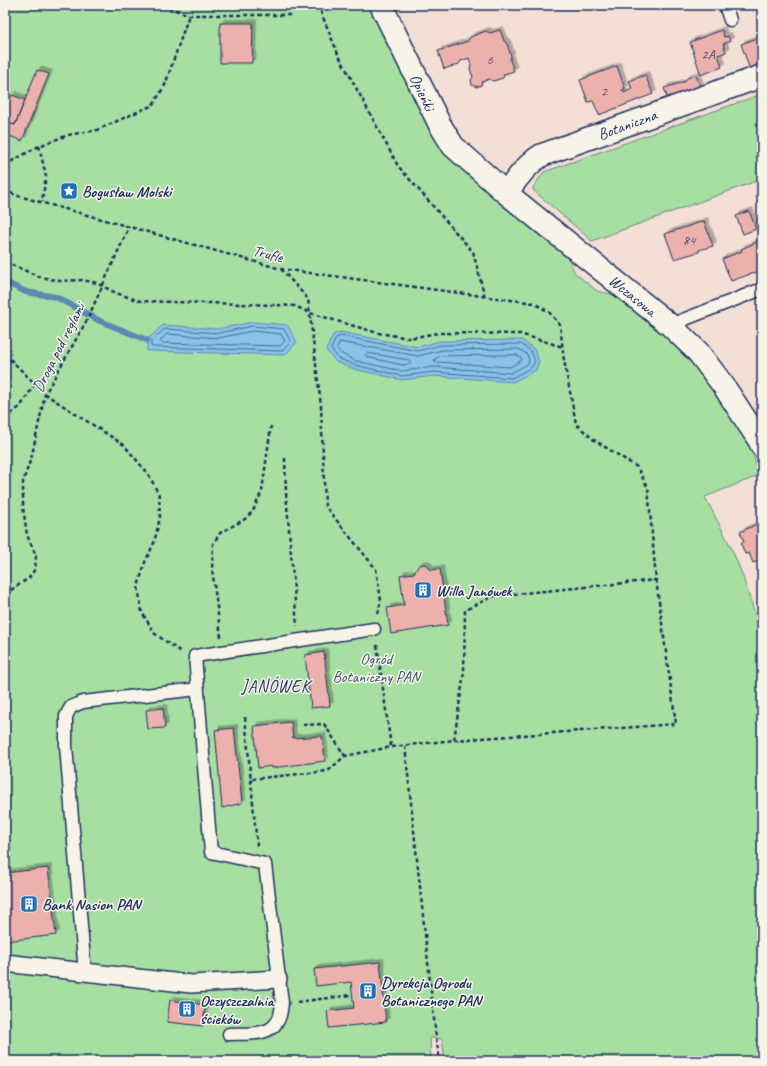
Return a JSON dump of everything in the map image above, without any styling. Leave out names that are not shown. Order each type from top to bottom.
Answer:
[{"type":"street","name":"Opieńki","points":[[381,5],[445,134],[453,146],[479,168]]},
{"type":"street","name":"Botaniczna","points":[[506,193],[532,161],[542,155],[762,76]]},
{"type":"street","name":"Wczasowa","points":[[479,168],[506,193],[670,325],[702,358],[723,385],[762,446]]},
{"type":"street","points":[[5,963],[191,984],[278,979]]},
{"type":"lane","points":[[725,5],[730,20]]},
{"type":"lane","points":[[670,325],[762,289]]},
{"type":"lane","points":[[229,1034],[267,1031],[277,1023],[282,1003],[265,864],[211,852],[195,656],[374,629]]},
{"type":"lane","points":[[85,973],[66,746],[66,716],[71,707],[83,702],[198,689]]},
{"type":"path","points":[[162,5],[189,15],[291,15]]},
{"type":"path","points":[[318,5],[338,54],[398,166],[473,252],[485,297]]},
{"type":"path","points":[[5,165],[40,146],[68,135],[97,130],[153,105],[165,85],[189,15]]},
{"type":"path","points":[[40,146],[46,176],[42,202]]},
{"type":"path","name":"Trufle","points":[[5,189],[15,195],[281,269],[534,303],[549,312],[560,325],[563,347]]},
{"type":"path","name":"Droga pod reglami","points":[[5,594],[29,578],[35,569],[36,556],[27,535],[23,507],[23,482],[32,455],[45,394],[87,320],[129,227]]},
{"type":"path","points":[[5,262],[40,277],[60,281],[82,280],[97,283],[116,293],[140,301],[275,304],[295,306],[310,313],[378,333],[409,338],[438,333],[520,334],[563,347],[576,424],[594,440],[637,467],[648,488],[656,580],[676,724],[454,740],[391,747],[345,756],[328,771],[251,779]]},
{"type":"path","points":[[281,269],[308,299],[321,406],[325,506],[376,569],[381,600],[374,629],[391,747]]},
{"type":"path","points":[[5,354],[45,394],[124,445],[149,474],[159,494],[160,517],[154,543],[145,562],[138,587],[142,612],[154,633],[196,663]]},
{"type":"path","points":[[5,418],[20,407],[35,384]]},
{"type":"path","points":[[223,652],[212,569],[213,544],[220,533],[245,519],[253,511],[262,492],[271,426]]},
{"type":"path","points":[[285,458],[286,493],[299,640]]},
{"type":"path","points":[[454,740],[464,672],[465,610],[494,596],[656,580]]},
{"type":"path","points":[[245,717],[259,862]]},
{"type":"path","points":[[304,725],[324,724],[345,756]]},
{"type":"path","points":[[405,746],[436,1038],[440,1061]]},
{"type":"path","points":[[282,1003],[352,995]]},
{"type":"green space","name":"Ogród Botaniczny PAN","points":[[5,5],[373,5],[444,150],[568,258],[575,273],[597,291],[620,296],[660,330],[695,367],[752,445],[750,447],[760,475],[705,497],[731,547],[742,574],[762,636],[762,1061],[445,1061],[442,1039],[430,1038],[431,1061],[5,1061]]},
{"type":"green space","points":[[762,94],[762,179],[592,241],[533,190],[533,187],[544,172]]},
{"type":"water","points":[[253,322],[287,325],[297,342],[285,355],[147,351],[147,340],[163,325],[218,329]]},
{"type":"water","points":[[340,332],[418,347],[440,341],[522,340],[534,349],[539,361],[536,370],[513,382],[434,376],[402,380],[354,369],[336,362],[326,350],[333,335]]},
{"type":"building","points":[[220,23],[253,23],[252,63],[220,63]]},
{"type":"building","points":[[500,30],[504,41],[507,44],[514,71],[504,74],[503,78],[493,81],[489,79],[482,82],[481,85],[477,87],[472,85],[471,80],[473,77],[470,69],[471,65],[469,58],[461,61],[459,64],[444,69],[438,51],[468,41],[470,37],[486,31],[490,33]]},
{"type":"building","points":[[722,30],[724,37],[728,36],[730,41],[723,44],[726,52],[718,55],[722,67],[701,75],[690,42]]},
{"type":"building","points":[[758,38],[762,50],[762,66],[750,70],[741,44]]},
{"type":"building","points":[[617,66],[625,89],[622,90],[624,93],[632,89],[629,81],[645,75],[653,94],[599,115],[593,101],[588,102],[580,80]]},
{"type":"building","points":[[37,70],[49,74],[22,141],[5,134],[5,122],[15,125]]},
{"type":"building","points":[[696,75],[700,88],[668,100],[664,88],[684,82],[687,78]]},
{"type":"building","points":[[12,95],[25,100],[15,125],[5,122],[5,112]]},
{"type":"building","points":[[749,211],[756,229],[743,234],[736,216]]},
{"type":"building","points":[[704,221],[713,246],[699,250],[699,252],[674,259],[665,234]]},
{"type":"building","points":[[760,241],[762,247],[762,261],[759,263],[762,270],[731,281],[722,259],[742,251],[741,249]]},
{"type":"building","points":[[757,524],[762,535],[762,560],[753,563],[749,553],[745,554],[741,544],[744,542],[740,532]]},
{"type":"building","name":"Willa Janówek","points":[[425,564],[431,570],[440,569],[448,625],[391,634],[387,608],[404,605],[400,575],[414,573],[419,565]]},
{"type":"building","points":[[324,652],[330,706],[311,708],[305,655]]},
{"type":"building","points":[[163,708],[165,728],[148,729],[146,710]]},
{"type":"building","points":[[291,722],[293,738],[322,736],[325,761],[272,768],[272,766],[258,768],[254,726]]},
{"type":"building","points":[[234,728],[242,803],[222,808],[215,730]]},
{"type":"building","name":"Bank Nasion PAN","points":[[48,868],[56,935],[5,941],[5,873]]},
{"type":"building","name":"Dyrekcja Ogrodu Botanicznego PAN","points":[[380,962],[386,1022],[329,1028],[327,1011],[354,1008],[351,982],[316,986],[314,969]]},
{"type":"building","name":"Oczyszczalnia ścieków","points":[[170,1000],[205,1005],[203,1026],[167,1022]]},
{"type":"waterway","points":[[5,282],[26,292],[56,297],[100,321],[147,340]]},
{"type":"place","name":"Bogusław Molski","points":[[69,191]]},
{"type":"place","name":"Willa Janówek","points":[[423,590]]},
{"type":"place","name":"Bank Nasion PAN","points":[[29,904]]},
{"type":"place","name":"Dyrekcja Ogrodu Botanicznego PAN","points":[[368,991]]},
{"type":"place","name":"Oczyszczalnia ścieków","points":[[187,1009]]},
{"type":"district","name":"JANÓWEK","points":[[276,686]]}]
